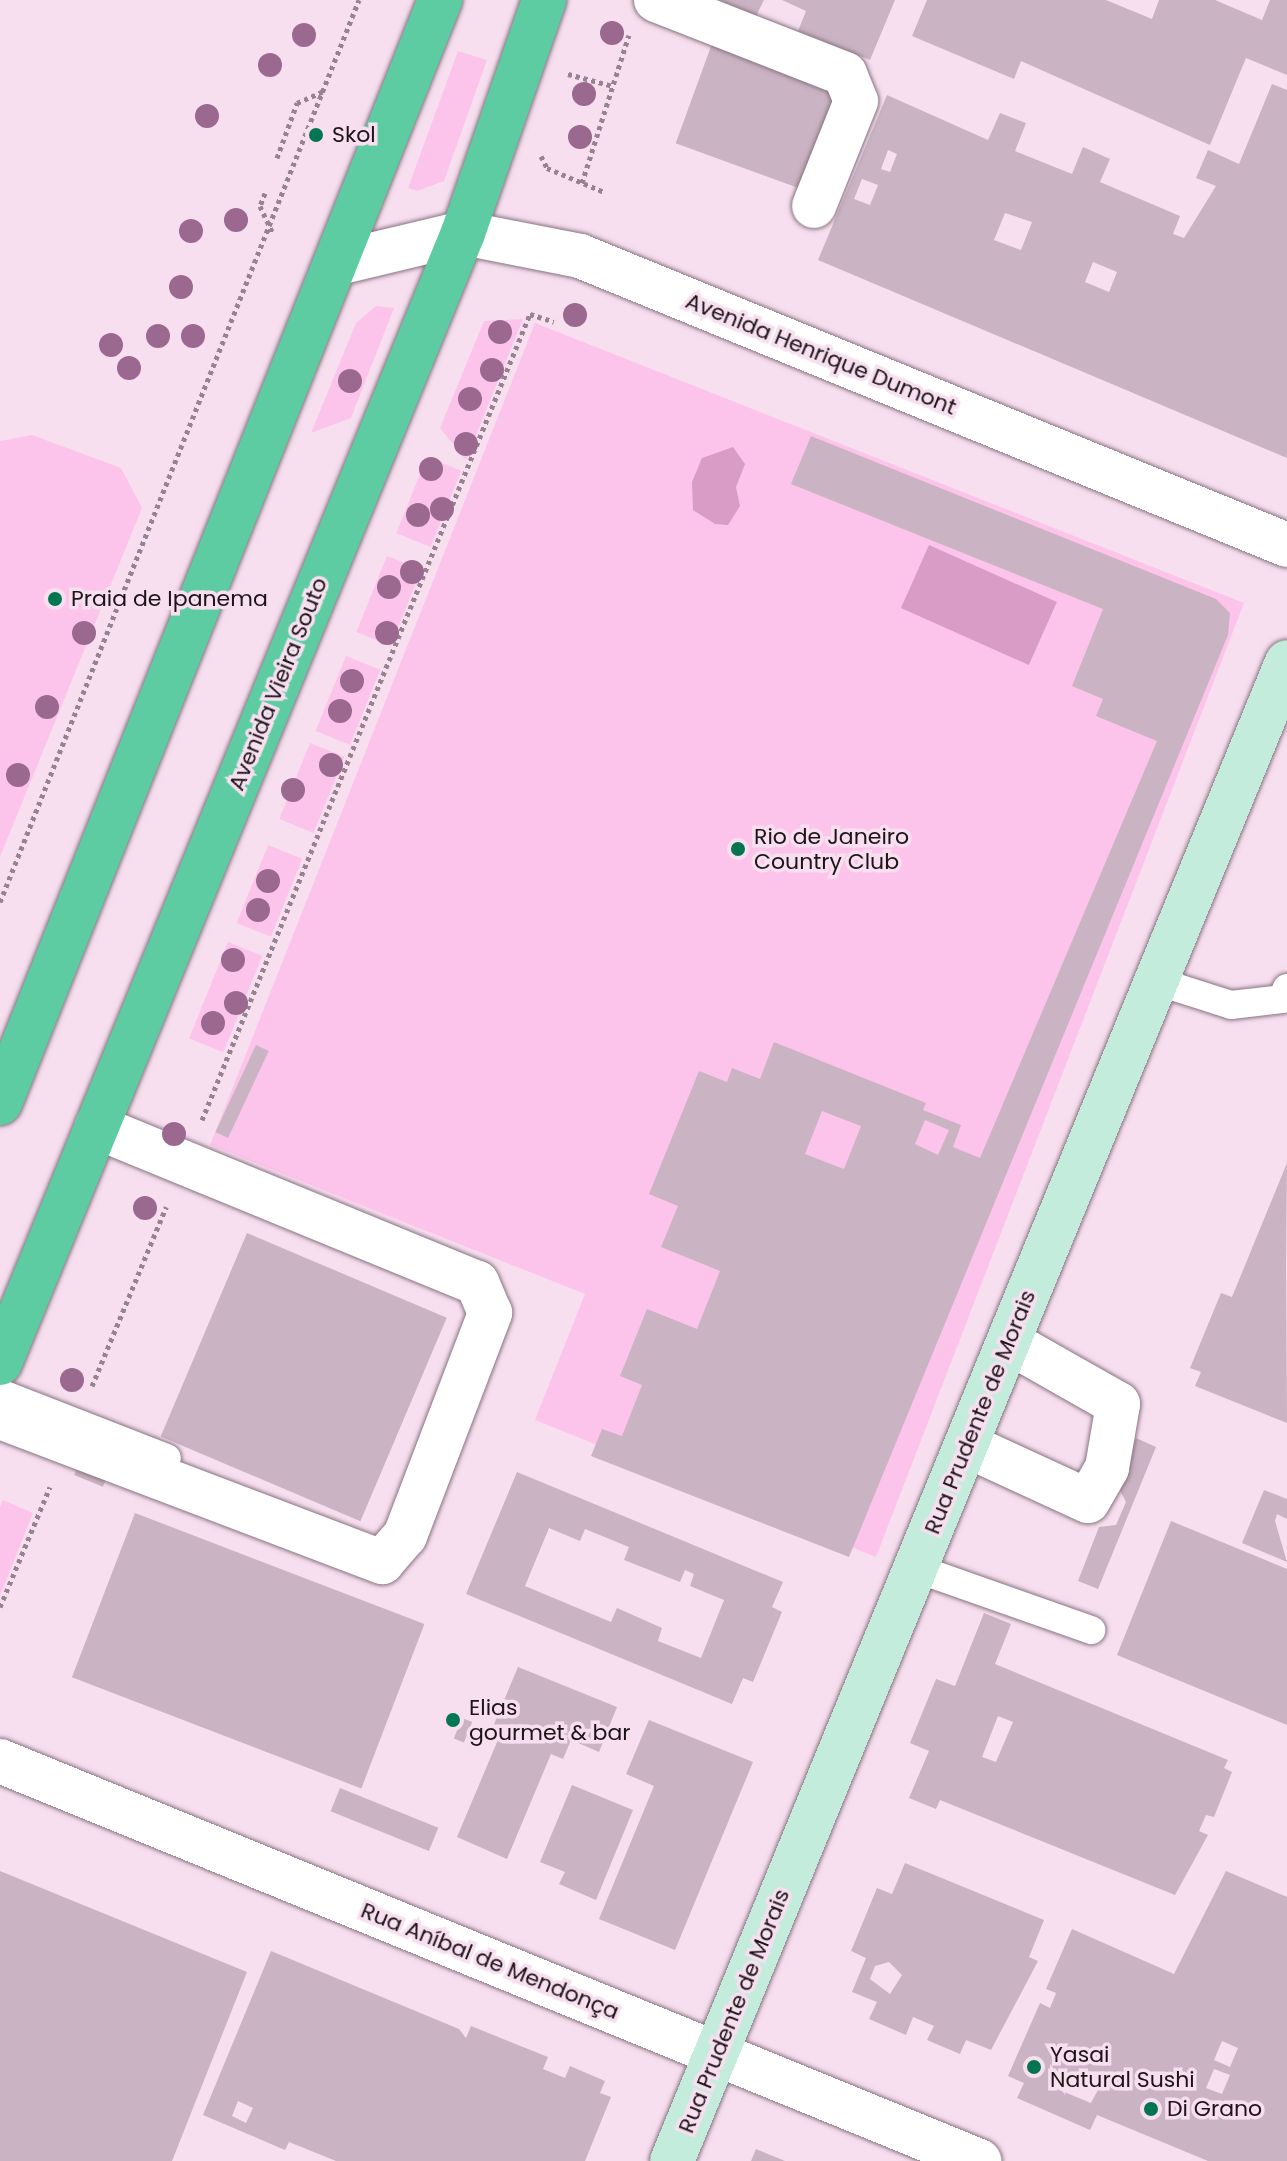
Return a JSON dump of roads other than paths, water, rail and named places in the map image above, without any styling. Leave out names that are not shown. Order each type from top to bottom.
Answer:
[{"type":"highway","points":[[0,1103],[342,262],[440,0]]},
{"type":"highway","name":"Avenida Vieira Souto","points":[[0,1363],[463,233],[544,0]]},
{"type":"main road","name":"Rua Prudente de Morais","points":[[672,2161],[1156,981],[1276,721],[1287,662]]},
{"type":"street","points":[[645,10],[845,74],[856,101],[814,206]]},
{"type":"street","name":"Avenida Henrique Dumont","points":[[342,262],[463,233],[580,256],[1287,545]]},
{"type":"street","points":[[0,1417],[72,1433],[382,1562],[405,1536],[490,1313],[477,1283],[183,1166],[97,1127]]},
{"type":"street","points":[[966,1445],[1088,1501],[1107,1468],[1118,1404],[1009,1342]]},
{"type":"street","name":"Rua Aníbal de Mendonça","points":[[0,1761],[979,2161]]},
{"type":"lane","points":[[1156,981],[1231,1005],[1282,999],[1287,988]]},
{"type":"lane","points":[[0,1393],[72,1433],[169,1458]]},
{"type":"lane","points":[[915,1568],[1091,1630]]},
{"type":"place","name":"Skol","points":[[316,135]]},
{"type":"place","name":"Praia de Ipanema","points":[[55,599]]},
{"type":"place","name":"Rio de Janeiro Country Club","points":[[738,849]]},
{"type":"place","name":"Elias gourmet & bar","points":[[453,1720]]},
{"type":"place","name":"Yasai Natural Sushi","points":[[1034,2067]]},
{"type":"place","name":"Di Grano","points":[[1151,2109]]}]
